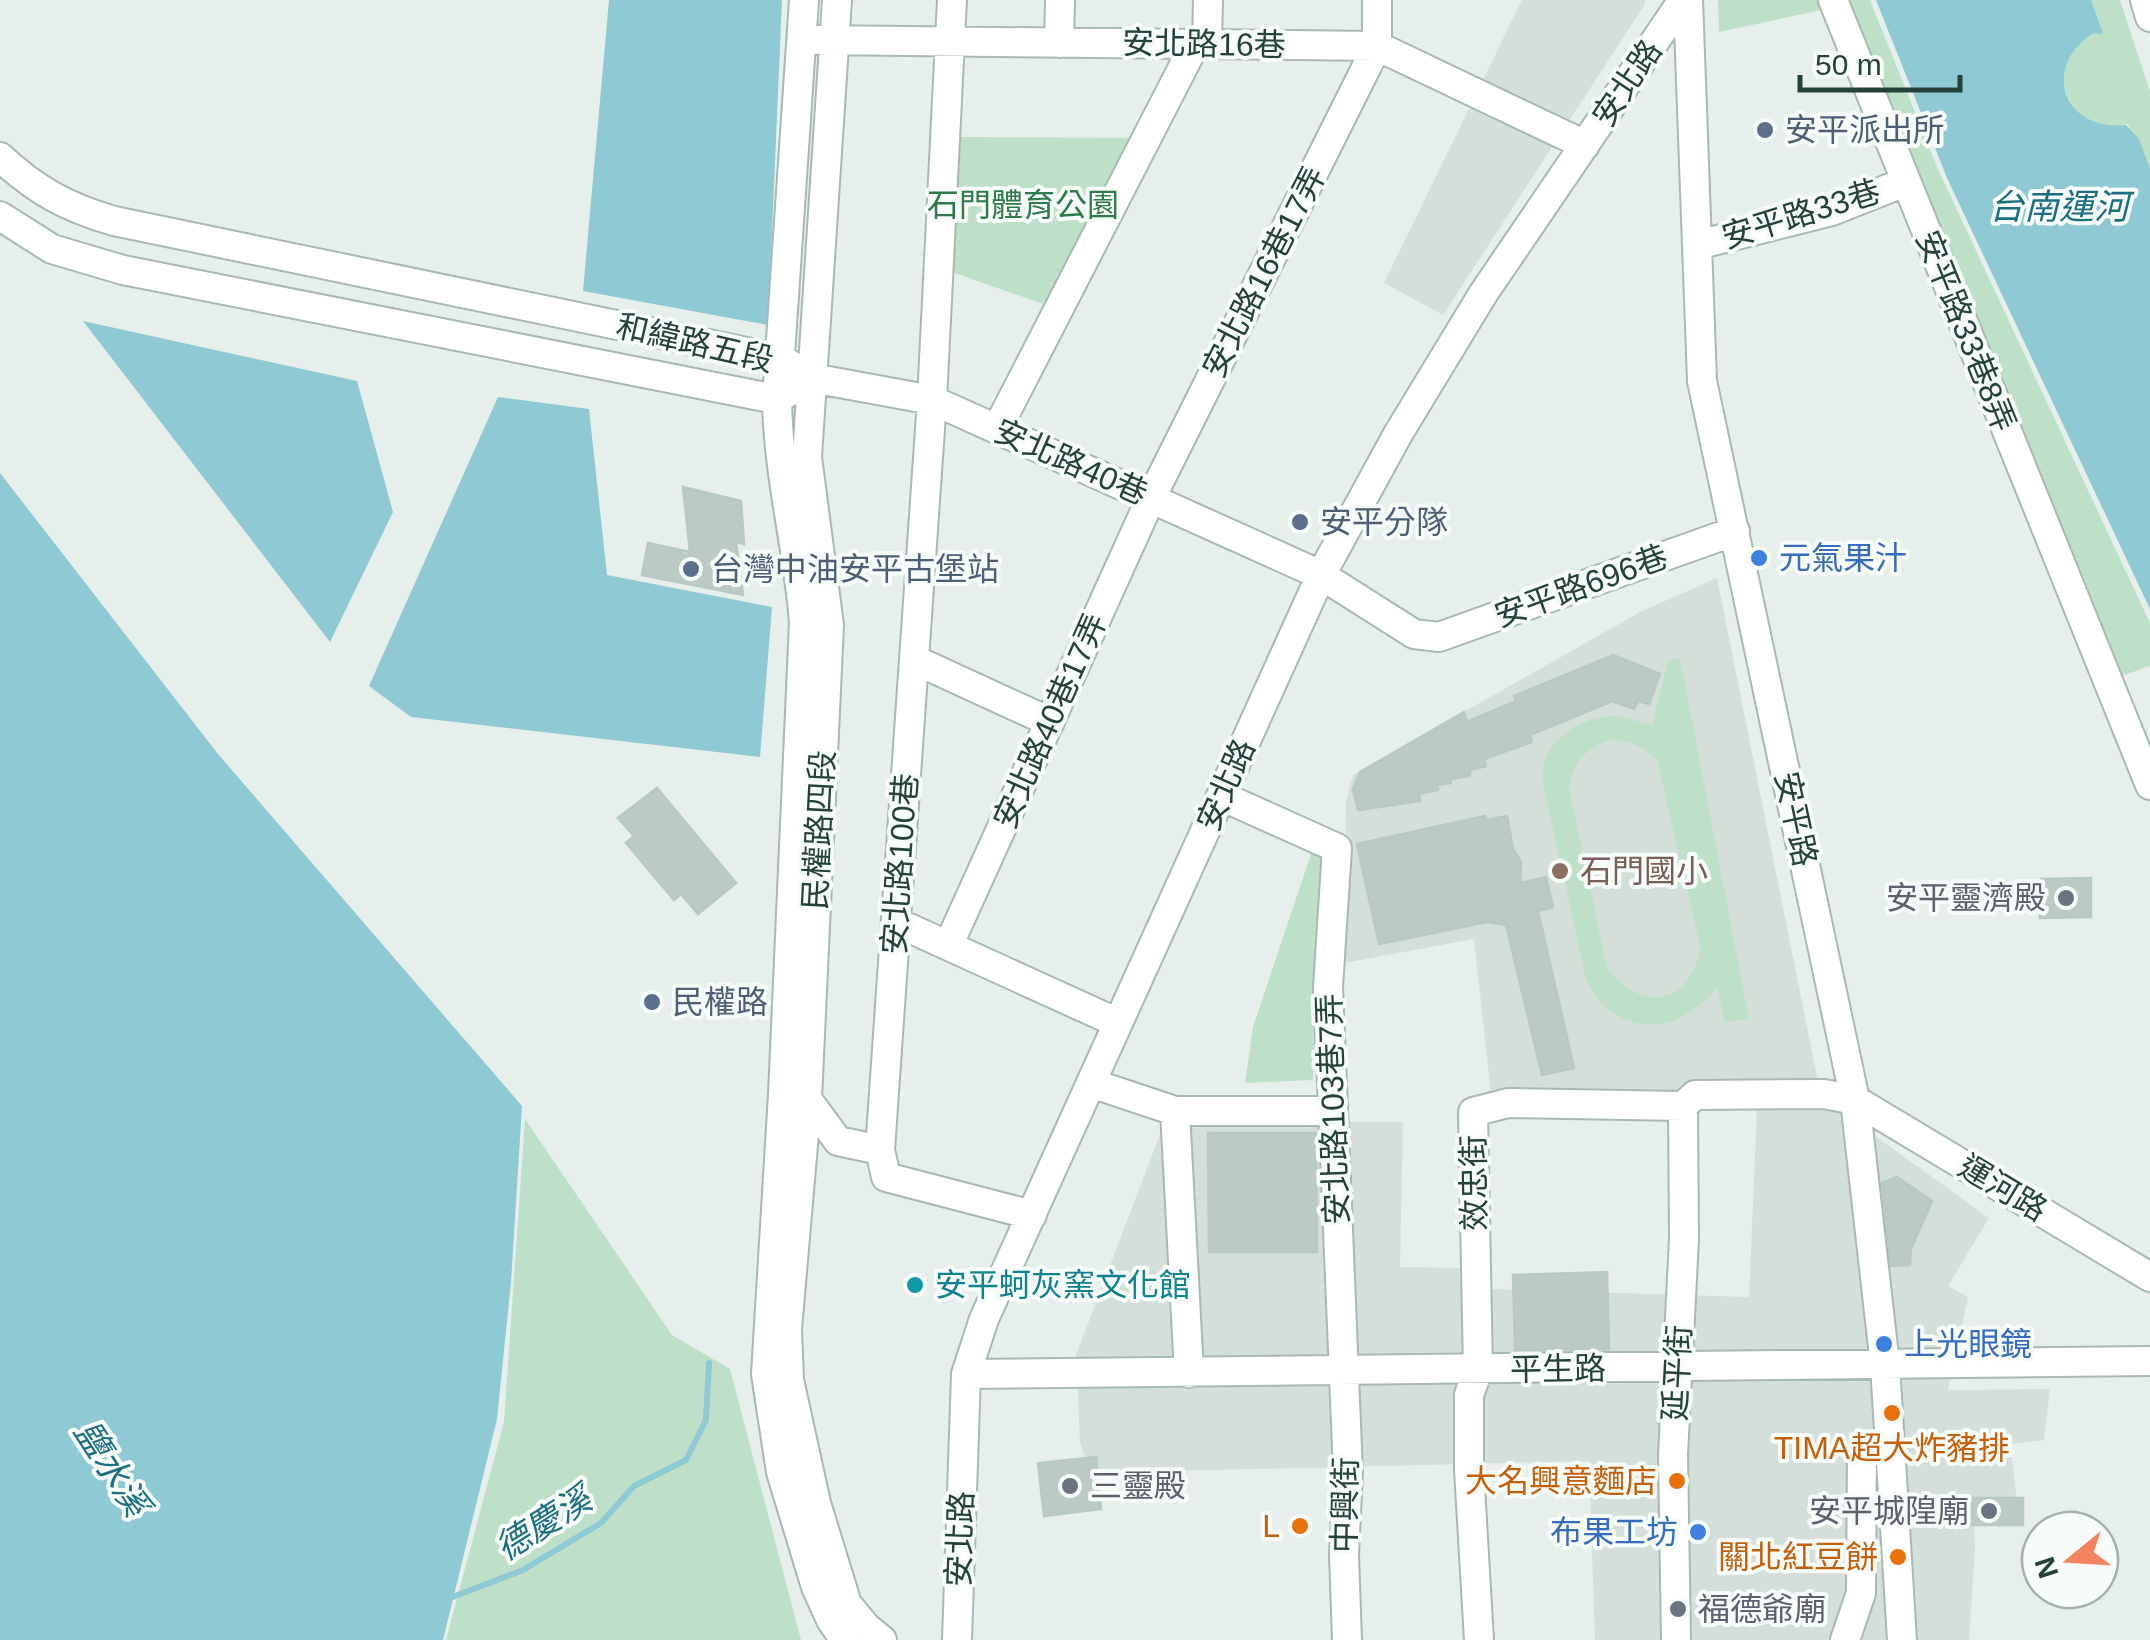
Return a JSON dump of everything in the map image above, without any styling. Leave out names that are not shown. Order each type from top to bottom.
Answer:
[{"type":"street","name":"民權路四段","points":[[804,0],[777,400],[780,463],[801,582],[804,622],[789,1380],[816,1503],[848,1604],[866,1628],[882,1640]]},
{"type":"street","name":"民權路四段","points":[[836,0],[807,458],[829,625],[795,1096],[766,1374],[781,1472],[816,1587],[831,1620],[846,1640]]},
{"type":"street","name":"安北路100巷","points":[[880,1150],[932,400],[952,0]]},
{"type":"street","points":[[1059,43],[1060,0]]},
{"type":"street","points":[[997,429],[1201,44],[1208,0]]},
{"type":"street","points":[[1377,0],[1377,46]]},
{"type":"street","name":"安北路","points":[[957,1640],[966,1374],[984,1319],[1320,575],[1452,344],[1686,0]]},
{"type":"street","name":"安平路","points":[[1686,0],[1702,382],[1855,1100],[1885,1365],[1902,1640]]},
{"type":"street","name":"安平路33巷8弄","points":[[1833,0],[2150,786]]},
{"type":"street","points":[[2144,0],[2150,17]]},
{"type":"street","name":"安北路16巷","points":[[801,40],[1377,46],[1585,145]]},
{"type":"street","name":"安北路16巷17弄","points":[[1151,498],[1377,46]]},
{"type":"street","name":"和緯路五段","points":[[0,157],[46,194],[73,209],[114,221],[781,359],[812,378],[777,400],[122,270],[52,249],[0,216]]},
{"type":"street","name":"安平路33巷","points":[[1697,245],[1832,211],[1906,182]]},
{"type":"street","name":"安北路40巷","points":[[812,378],[932,400],[1320,575],[1414,634],[1427,637]]},
{"type":"street","name":"安北路40巷17弄","points":[[950,944],[1151,498]]},
{"type":"street","name":"安平路696巷","points":[[1427,637],[1440,636],[1735,531]]},
{"type":"street","points":[[915,660],[1050,722]]},
{"type":"street","name":"安北路103巷7弄","points":[[1221,796],[1337,848],[1328,987],[1343,1370]]},
{"type":"street","points":[[896,922],[1118,1023]]},
{"type":"street","points":[[1091,1083],[1175,1112],[1333,1111]]},
{"type":"street","name":"效忠街","points":[[1479,1640],[1469,1414],[1469,1395],[1478,1370],[1472,1112],[1508,1103],[1683,1106],[1695,1096],[1824,1094],[1855,1100]]},
{"type":"street","points":[[795,1096],[838,1142],[880,1150],[886,1177],[1032,1215]]},
{"type":"street","name":"運河路","points":[[1855,1100],[2150,1277]]},
{"type":"street","name":"延平街","points":[[1676,1640],[1673,1455],[1684,1239],[1683,1106]]},
{"type":"street","points":[[1175,1112],[1189,1372]]},
{"type":"street","name":"平生路","points":[[966,1374],[2150,1362]]},
{"type":"street","name":"中興街","points":[[1343,1370],[1348,1472],[1344,1572],[1347,1640]]},
{"type":"street","points":[[1845,1640],[1861,1593],[1862,1451]]},
{"type":"shaded area","points":[[1522,0],[1645,0],[1645,4],[1443,315],[1384,283]]},
{"type":"shaded area","name":"石門國小","points":[[1717,578],[1818,1082],[1679,1094],[1491,1093],[1474,939],[1344,963],[1346,802],[1353,775],[1640,612]]},
{"type":"shaded area","points":[[1832,1105],[1989,1218],[1948,1286],[1968,1297],[1948,1390],[2050,1389],[2044,1440],[2010,1444],[2019,1519],[1974,1523],[1969,1640],[1595,1640],[1589,1461],[1090,1473],[1080,1442],[1076,1355],[1162,1129],[1182,1123],[1403,1122],[1400,1267],[1460,1268],[1461,1288],[1749,1297],[1757,1108]]},
{"type":"green space","points":[[1718,0],[1822,0],[1826,9],[1719,32]]},
{"type":"green space","points":[[1844,0],[1870,0],[1937,167],[2150,623],[2150,666],[2116,678]]},
{"type":"green space","points":[[2083,0],[2120,0],[2150,92],[2150,180],[2128,124],[2096,125],[2079,114],[2068,97],[2063,78],[2065,63],[2075,48],[2094,33]]},
{"type":"green space","name":"石門體育公園","points":[[961,137],[1135,138],[1049,306],[949,271]]},
{"type":"green space","points":[[1680,658],[1749,1019],[1725,1022],[1717,987],[1679,1018],[1650,1025],[1634,1023],[1604,1006],[1586,979],[1545,793],[1546,758],[1559,739],[1591,720],[1614,716],[1652,726],[1668,661]],"holes":[[[1611,740],[1636,745],[1657,760],[1700,945],[1687,980],[1677,991],[1664,996],[1635,992],[1607,968],[1569,788],[1574,770],[1587,752]]]},
{"type":"green space","points":[[1313,848],[1321,856],[1313,1080],[1245,1083],[1253,1027]]},
{"type":"green space","points":[[525,1119],[672,1335],[730,1369],[801,1640],[446,1640],[504,1422]]},
{"type":"water","points":[[609,0],[782,0],[768,325],[583,291]]},
{"type":"water","name":"台南運河","points":[[1876,0],[2091,0],[2103,34],[2094,33],[2067,62],[2066,94],[2074,108],[2087,118],[2126,125],[2139,139],[2150,169],[2150,609],[1947,178]]},
{"type":"water","points":[[83,321],[357,381],[393,512],[330,642]]},
{"type":"water","points":[[498,397],[589,409],[607,575],[772,607],[760,757],[411,717],[369,686]]},
{"type":"water","name":"鹽水溪","points":[[0,473],[218,754],[522,1106],[511,1282],[497,1419],[443,1640],[0,1640]]},
{"type":"building","points":[[683,487],[741,501],[744,544],[736,542],[743,595],[642,575],[648,543],[690,552]]},
{"type":"building","points":[[1613,655],[1660,674],[1649,704],[1638,701],[1634,709],[1612,701],[1530,735],[1532,742],[1484,759],[1486,766],[1470,770],[1470,776],[1438,785],[1438,790],[1419,794],[1420,801],[1358,810],[1353,789],[1360,772],[1464,712],[1467,722],[1516,701],[1514,696]]},
{"type":"building","points":[[657,788],[736,883],[698,914],[681,894],[674,900],[626,843],[634,836],[618,818]]},
{"type":"building","points":[[1485,816],[1486,820],[1507,816],[1513,849],[1521,862],[1520,883],[1546,877],[1553,907],[1538,911],[1574,1068],[1542,1075],[1506,925],[1487,922],[1379,944],[1357,844]]},
{"type":"building","name":"安平靈濟殿","points":[[2091,878],[2091,917],[2040,918],[2041,879]]},
{"type":"building","points":[[1208,1133],[1316,1133],[1317,1252],[1209,1252]]},
{"type":"building","points":[[1897,1177],[1932,1201],[1911,1249],[1910,1265],[1891,1266],[1882,1183]]},
{"type":"building","points":[[1607,1272],[1609,1349],[1515,1350],[1513,1275]]},
{"type":"building","name":"三靈殿","points":[[1096,1457],[1101,1509],[1044,1516],[1038,1463]]},
{"type":"building","name":"安平城隍廟","points":[[1955,1498],[2023,1498],[2020,1525],[1956,1525]]},
{"type":"waterway","name":"德慶溪","points":[[450,1598],[523,1570],[601,1523],[634,1486],[686,1460],[706,1420],[709,1363]]},
{"type":"place","name":"安平派出所","points":[[1765,130]]},
{"type":"place","name":"安平分隊","points":[[1300,522]]},
{"type":"place","name":"元氣果汁","points":[[1759,558]]},
{"type":"place","name":"台灣中油安平古堡站","points":[[691,569]]},
{"type":"place","name":"石門國小","points":[[1560,871]]},
{"type":"place","name":"安平靈濟殿","points":[[2066,898]]},
{"type":"place","name":"民權路","points":[[652,1002]]},
{"type":"place","name":"安平蚵灰窯文化館","points":[[915,1285]]},
{"type":"place","name":"上光眼鏡","points":[[1884,1344]]},
{"type":"place","name":"TIMA超大炸豬排","points":[[1892,1413]]},
{"type":"place","name":"大名興意麵店","points":[[1677,1481]]},
{"type":"place","name":"三靈殿","points":[[1070,1486]]},
{"type":"place","name":"安平城隍廟","points":[[1989,1511]]},
{"type":"place","name":"L","points":[[1300,1526]]},
{"type":"place","name":"布果工坊","points":[[1698,1532]]},
{"type":"place","name":"關北紅豆餅","points":[[1898,1557]]},
{"type":"place","name":"福德爺廟","points":[[1678,1609]]}]
